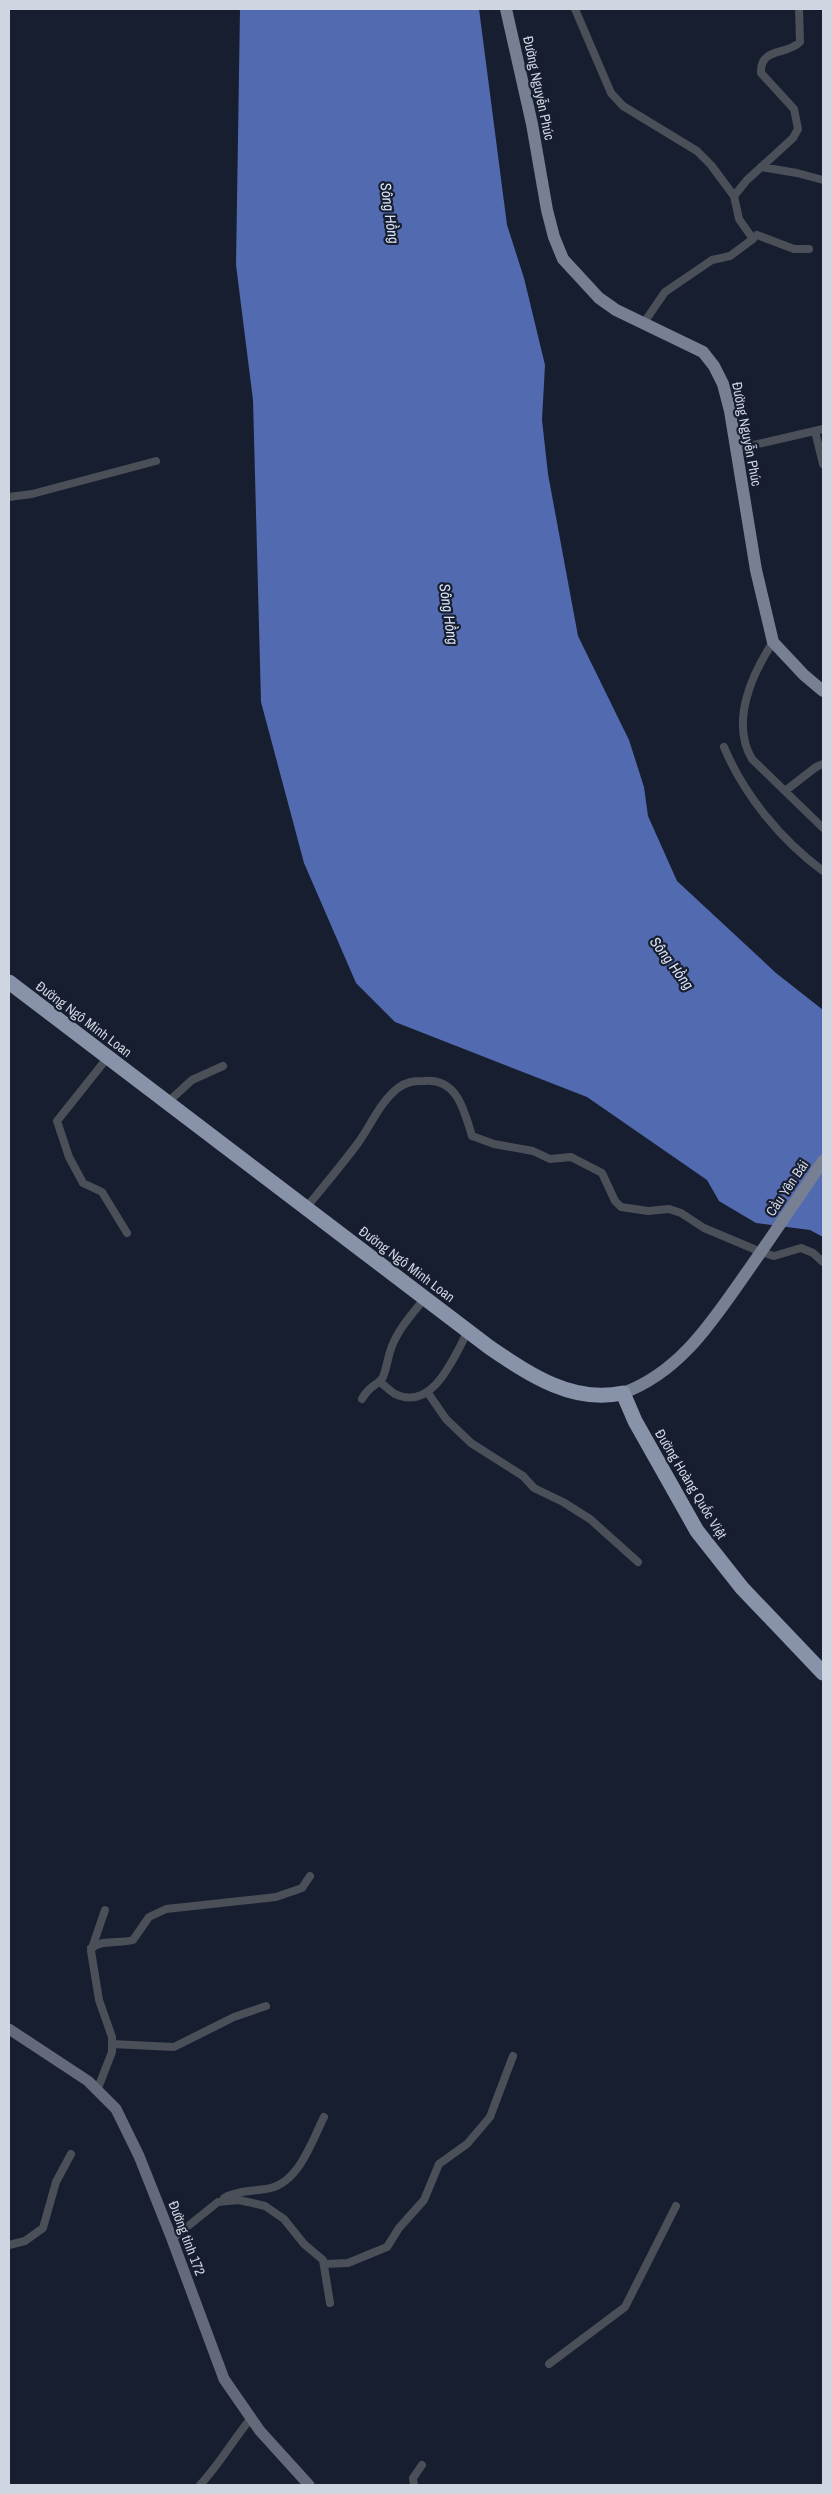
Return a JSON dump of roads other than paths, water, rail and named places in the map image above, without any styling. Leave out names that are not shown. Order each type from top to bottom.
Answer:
[{"type":"highway","name":"Đường Ngô Minh Loan","points":[[9,982],[489,1347],[542,1381],[594,1396],[623,1392]]},
{"type":"highway","name":"Đường Hoàng Quốc Việt","points":[[623,1392],[635,1421],[697,1531],[742,1588],[823,1673]]},
{"type":"main road","name":"Đường Nguyễn Phúc","points":[[506,9],[532,124],[547,210],[554,237],[563,259],[599,298],[616,310],[702,352],[714,366],[723,384],[756,570],[773,642],[804,675],[823,691]]},
{"type":"main road","name":"Cầu Yên Bái","points":[[775,1232],[823,1161]]},
{"type":"main road","name":"Đường Ngô Minh Loan","points":[[623,1392],[644,1385],[663,1372],[690,1348],[775,1232]]},
{"type":"main road","name":"Đường tỉnh 172","points":[[9,2029],[98,2088],[124,2121],[172,2239],[224,2380],[287,2463],[309,2485]]},
{"type":"street","points":[[575,9],[611,93],[623,106],[697,152],[722,178],[734,196],[738,219],[753,239],[730,256],[712,260],[665,292],[643,324]]},
{"type":"street","points":[[734,196],[793,138],[798,129],[794,109],[761,73],[761,65],[763,60],[770,55],[794,48],[800,42],[799,9]]},
{"type":"street","points":[[761,168],[797,173],[823,180]]},
{"type":"street","points":[[757,235],[794,248],[809,249]]},
{"type":"street","points":[[736,449],[819,430],[823,464]]},
{"type":"street","points":[[9,496],[32,494],[156,461]]},
{"type":"street","points":[[773,642],[754,674],[748,690],[744,710],[745,742],[752,759],[823,828]]},
{"type":"street","points":[[724,746],[735,774],[758,806],[804,857],[823,872]]},
{"type":"street","points":[[785,791],[816,767],[823,764]]},
{"type":"street","points":[[108,1057],[58,1121],[69,1157],[83,1183],[102,1192],[127,1233]]},
{"type":"street","points":[[168,1102],[192,1080],[223,1066]]},
{"type":"street","points":[[305,1208],[357,1144],[384,1103],[397,1089],[408,1082],[432,1080],[453,1089],[462,1103],[472,1136],[494,1144],[534,1151],[550,1159],[572,1157],[602,1173],[615,1201],[621,1207],[648,1211],[669,1209],[681,1213],[704,1228],[761,1252],[774,1256],[801,1248],[813,1252],[823,1262]]},
{"type":"street","points":[[362,1399],[367,1389],[380,1382],[399,1332],[426,1298]]},
{"type":"street","points":[[380,1382],[395,1394],[412,1398],[428,1393],[452,1361],[468,1331]]},
{"type":"street","points":[[428,1393],[446,1419],[471,1444],[523,1476],[534,1488],[563,1502],[590,1519],[638,1562]]},
{"type":"street","points":[[91,1948],[100,1942],[133,1940],[149,1917],[166,1909],[276,1897],[302,1888],[310,1876]]},
{"type":"street","points":[[98,2088],[110,2058],[112,2044],[93,1974],[91,1948],[105,1910]]},
{"type":"street","points":[[112,2044],[174,2047],[234,2017],[266,2006]]},
{"type":"street","points":[[324,2264],[348,2263],[387,2247],[399,2228],[424,2200],[439,2164],[467,2144],[490,2117],[513,2056]]},
{"type":"street","points":[[172,2239],[228,2195],[272,2188],[288,2180],[305,2156],[324,2117]]},
{"type":"street","points":[[9,2245],[25,2241],[43,2228],[56,2182],[71,2154]]},
{"type":"street","points":[[218,2202],[231,2200],[247,2201],[265,2206],[284,2219],[304,2244],[317,2253],[324,2264],[330,2303]]},
{"type":"street","points":[[549,2364],[625,2307],[676,2206]]},
{"type":"street","points":[[200,2485],[212,2473],[232,2442],[251,2418]]},
{"type":"street","points":[[414,2485],[413,2478],[422,2465]]},
{"type":"water","name":"Sông Hồng","points":[[240,9],[479,9],[507,225],[524,278],[545,365],[542,420],[548,474],[578,636],[629,740],[644,787],[648,816],[677,881],[776,973],[823,1010],[823,1237],[810,1230],[756,1223],[719,1201],[707,1180],[587,1097],[395,1022],[356,983],[304,863],[261,702],[253,400],[236,265]]}]
